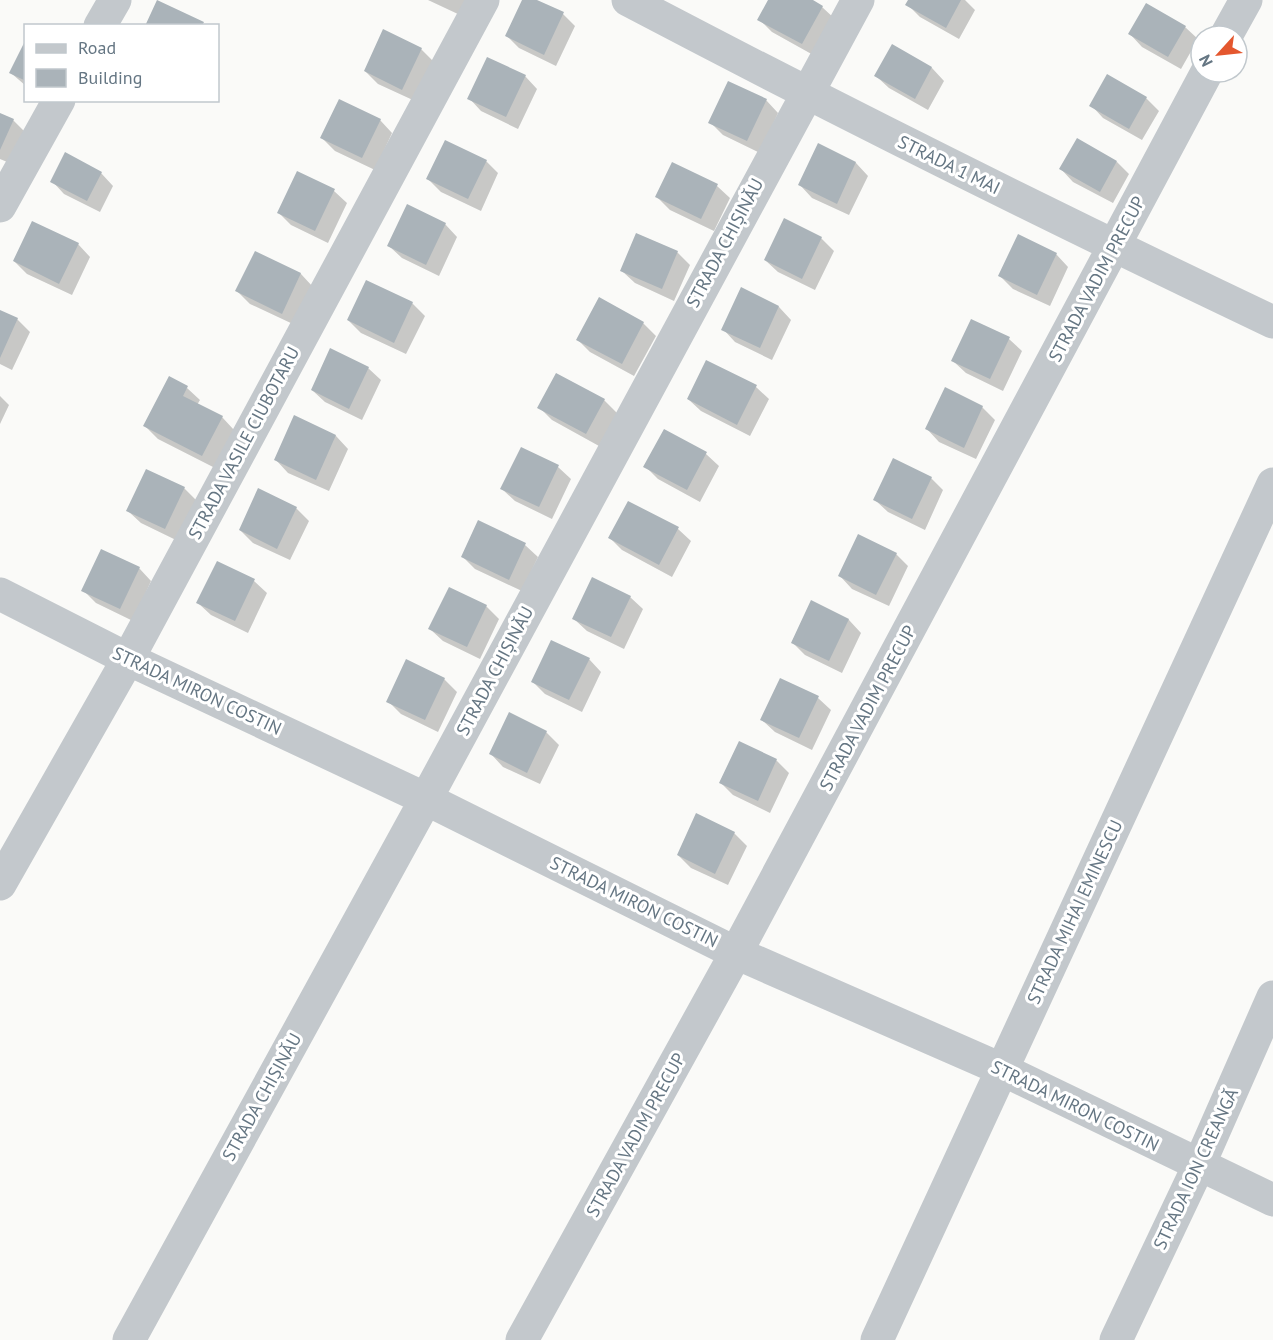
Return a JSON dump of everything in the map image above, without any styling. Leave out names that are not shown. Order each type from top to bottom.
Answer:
[{"type":"street","points":[[101,24],[115,0]]},
{"type":"street","name":"STRADA VASILE CIUBOTARU","points":[[0,884],[128,659],[483,0]]},
{"type":"street","name":"STRADA 1 MAI","points":[[628,0],[806,93],[1114,247],[1273,322]]},
{"type":"street","name":"STRADA CHIȘINĂU","points":[[129,1340],[426,799],[858,0]]},
{"type":"street","points":[[1233,24],[1246,0]]},
{"type":"street","name":"STRADA VADIM PRECUP","points":[[522,1340],[736,953],[1201,84]]},
{"type":"street","points":[[0,206],[58,102]]},
{"type":"street","name":"STRADA MIHAI EMINESCU","points":[[877,1340],[1273,483]]},
{"type":"street","name":"STRADA MIRON COSTIN","points":[[0,594],[128,659],[426,799],[736,953],[1001,1069],[1273,1200]]},
{"type":"street","name":"STRADA ION CREANGĂ","points":[[1116,1340],[1199,1165],[1273,998]]},
{"type":"building","points":[[157,0],[204,22],[203,24],[146,24]]},
{"type":"building","points":[[522,0],[537,0],[564,12],[544,55],[505,36]]},
{"type":"building","points":[[768,0],[813,0],[823,6],[802,44],[757,20]]},
{"type":"building","points":[[908,0],[961,0],[946,28],[905,5]]},
{"type":"building","points":[[1146,3],[1186,26],[1168,57],[1128,34]]},
{"type":"building","points":[[383,29],[422,48],[402,90],[364,71]]},
{"type":"building","points":[[24,43],[24,80],[9,73]]},
{"type":"building","points":[[892,44],[932,67],[915,99],[874,76]]},
{"type":"building","points":[[487,57],[526,75],[506,117],[467,99]]},
{"type":"building","points":[[1107,74],[1147,97],[1129,129],[1089,106]]},
{"type":"building","points":[[728,81],[767,99],[747,141],[708,123]]},
{"type":"building","points":[[339,99],[381,119],[362,158],[320,138]]},
{"type":"building","points":[[0,113],[14,119],[0,150]]},
{"type":"building","points":[[1077,138],[1117,161],[1100,192],[1059,169]]},
{"type":"building","points":[[445,140],[487,160],[468,199],[426,179]]},
{"type":"building","points":[[818,143],[856,162],[837,204],[798,185]]},
{"type":"building","points":[[65,152],[102,172],[87,201],[50,182]]},
{"type":"building","points":[[672,162],[718,184],[701,219],[655,197]]},
{"type":"building","points":[[297,171],[335,189],[315,231],[277,213]]},
{"type":"building","points":[[407,204],[446,223],[426,265],[387,246]]},
{"type":"building","points":[[784,218],[822,237],[802,279],[764,260]]},
{"type":"building","points":[[32,221],[79,243],[59,284],[13,261]]},
{"type":"building","points":[[636,233],[678,251],[662,289],[620,271]]},
{"type":"building","points":[[1018,234],[1057,253],[1037,295],[998,276]]},
{"type":"building","points":[[255,251],[301,273],[282,314],[235,291]]},
{"type":"building","points":[[366,280],[413,302],[394,343],[347,320]]},
{"type":"building","points":[[741,287],[779,306],[760,348],[721,330]]},
{"type":"building","points":[[599,297],[644,322],[622,364],[576,340]]},
{"type":"building","points":[[0,310],[18,318],[0,358]]},
{"type":"building","points":[[971,319],[1010,337],[990,379],[951,361]]},
{"type":"building","points":[[330,348],[369,367],[349,409],[311,390]]},
{"type":"building","points":[[706,360],[757,385],[737,425],[687,399]]},
{"type":"building","points":[[556,373],[605,399],[586,434],[537,408]]},
{"type":"building","points":[[169,376],[188,386],[183,396],[223,416],[202,456],[143,426]]},
{"type":"building","points":[[945,387],[983,406],[964,448],[925,429]]},
{"type":"building","points":[[294,415],[336,435],[316,480],[274,460]]},
{"type":"building","points":[[664,429],[707,452],[687,490],[643,467]]},
{"type":"building","points":[[521,447],[559,465],[539,507],[500,489]]},
{"type":"building","points":[[893,458],[932,477],[912,519],[873,500]]},
{"type":"building","points":[[146,469],[185,487],[165,529],[126,511]]},
{"type":"building","points":[[258,488],[297,507],[277,549],[239,530]]},
{"type":"building","points":[[628,501],[679,527],[659,565],[608,538]]},
{"type":"building","points":[[478,520],[526,543],[509,580],[461,557]]},
{"type":"building","points":[[858,534],[897,553],[876,595],[838,576]]},
{"type":"building","points":[[101,549],[140,567],[120,609],[81,591]]},
{"type":"building","points":[[217,561],[255,579],[235,621],[196,603]]},
{"type":"building","points":[[592,577],[631,596],[611,637],[572,619]]},
{"type":"building","points":[[449,587],[487,605],[467,647],[428,629]]},
{"type":"building","points":[[811,600],[849,619],[829,661],[791,643]]},
{"type":"building","points":[[551,640],[590,658],[569,700],[531,682]]},
{"type":"building","points":[[406,659],[445,678],[425,720],[386,702]]},
{"type":"building","points":[[780,678],[819,696],[799,738],[760,720]]},
{"type":"building","points":[[509,712],[547,731],[527,773],[489,754]]},
{"type":"building","points":[[739,741],[777,759],[758,801],[719,783]]},
{"type":"building","points":[[696,813],[735,832],[715,874],[677,855]]}]
